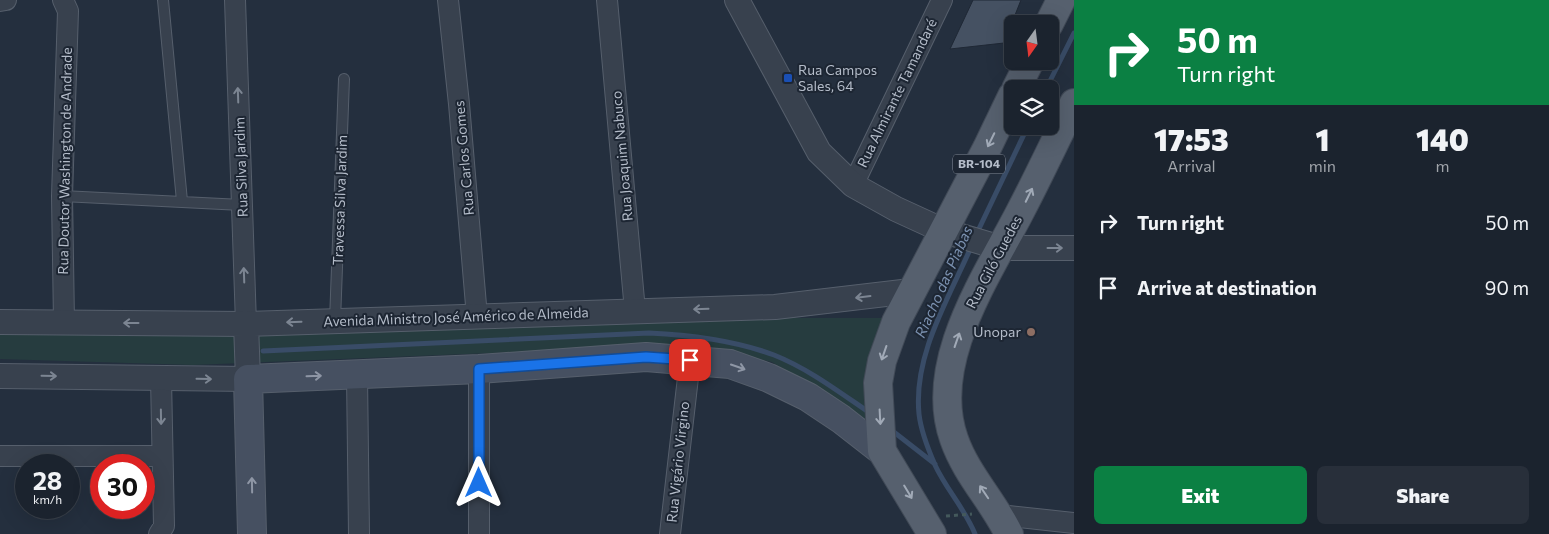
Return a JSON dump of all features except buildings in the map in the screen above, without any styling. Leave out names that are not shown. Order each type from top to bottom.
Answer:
[{"type":"main road","points":[[1054,15],[1061,0]]},
{"type":"main road","name":"Rua Giló Guedes","points":[[1005,524],[963,462],[953,438],[948,414],[948,372],[966,316],[1074,103]]},
{"type":"main road","name":"BR-104","points":[[938,525],[882,451],[878,382],[889,340],[911,291],[944,231],[1004,112]]},
{"type":"main road","points":[[252,534],[248,375],[357,375],[479,369],[646,357],[730,364],[769,378],[808,397],[841,419],[882,451]]},
{"type":"street","points":[[0,1],[6,0]]},
{"type":"street","name":"Rua Doutor Washington de Andrade","points":[[63,0],[68,11],[62,196],[64,322]]},
{"type":"street","name":"Rua Silva Jardim","points":[[235,0],[246,328]]},
{"type":"street","name":"Rua Carlos Gomes","points":[[448,0],[459,104],[476,317]]},
{"type":"street","name":"Rua Joaquim Nabuco","points":[[607,0],[635,311]]},
{"type":"street","points":[[737,0],[819,152],[853,185],[896,209],[944,231],[1001,248],[1074,248]]},
{"type":"street","name":"Rua Almirante Tamandaré","points":[[853,185],[942,0]]},
{"type":"street","name":"Avenida Ministro José Américo de Almeida","points":[[0,322],[64,322],[246,328],[335,321],[775,307],[911,291]]},
{"type":"street","points":[[0,376],[161,378],[248,375],[246,328]]},
{"type":"street","name":"Rua Vigário Virgino","points":[[670,534],[690,360]]},
{"type":"street","points":[[479,369],[479,534]]},
{"type":"street","points":[[357,375],[359,534]]},
{"type":"street","points":[[161,378],[164,519],[161,532]]},
{"type":"street","points":[[0,456],[162,456]]},
{"type":"street","points":[[1005,524],[1074,523]]},
{"type":"lane","points":[[163,0],[182,201]]},
{"type":"lane","name":"Travessa Silva Jardim","points":[[335,321],[344,79]]},
{"type":"lane","points":[[62,196],[242,205]]},
{"type":"path","points":[[938,525],[973,514]]},
{"type":"green space","points":[[722,318],[890,318],[867,421],[772,362],[711,349],[638,347],[193,365],[0,359],[0,333]]},
{"type":"waterway","name":"Riacho das Piabas","points":[[1050,80],[1074,33]]},
{"type":"waterway","name":"Riacho das Piabas","points":[[976,235],[1024,135]]},
{"type":"waterway","name":"Riacho das Piabas","points":[[972,245],[927,349],[919,392],[919,414],[923,434],[939,474],[966,516],[975,534]]},
{"type":"waterway","points":[[263,351],[649,333],[681,335],[728,342],[774,355],[812,374],[870,413]]},
{"type":"waterway","points":[[890,429],[935,464]]},
{"type":"place","name":"Rua Campos Sales, 64","points":[[788,78]]},
{"type":"place","name":"Unopar","points":[[1031,332]]},
{"type":"route","points":[[479,483],[479,369],[646,357],[690,360]]}]
